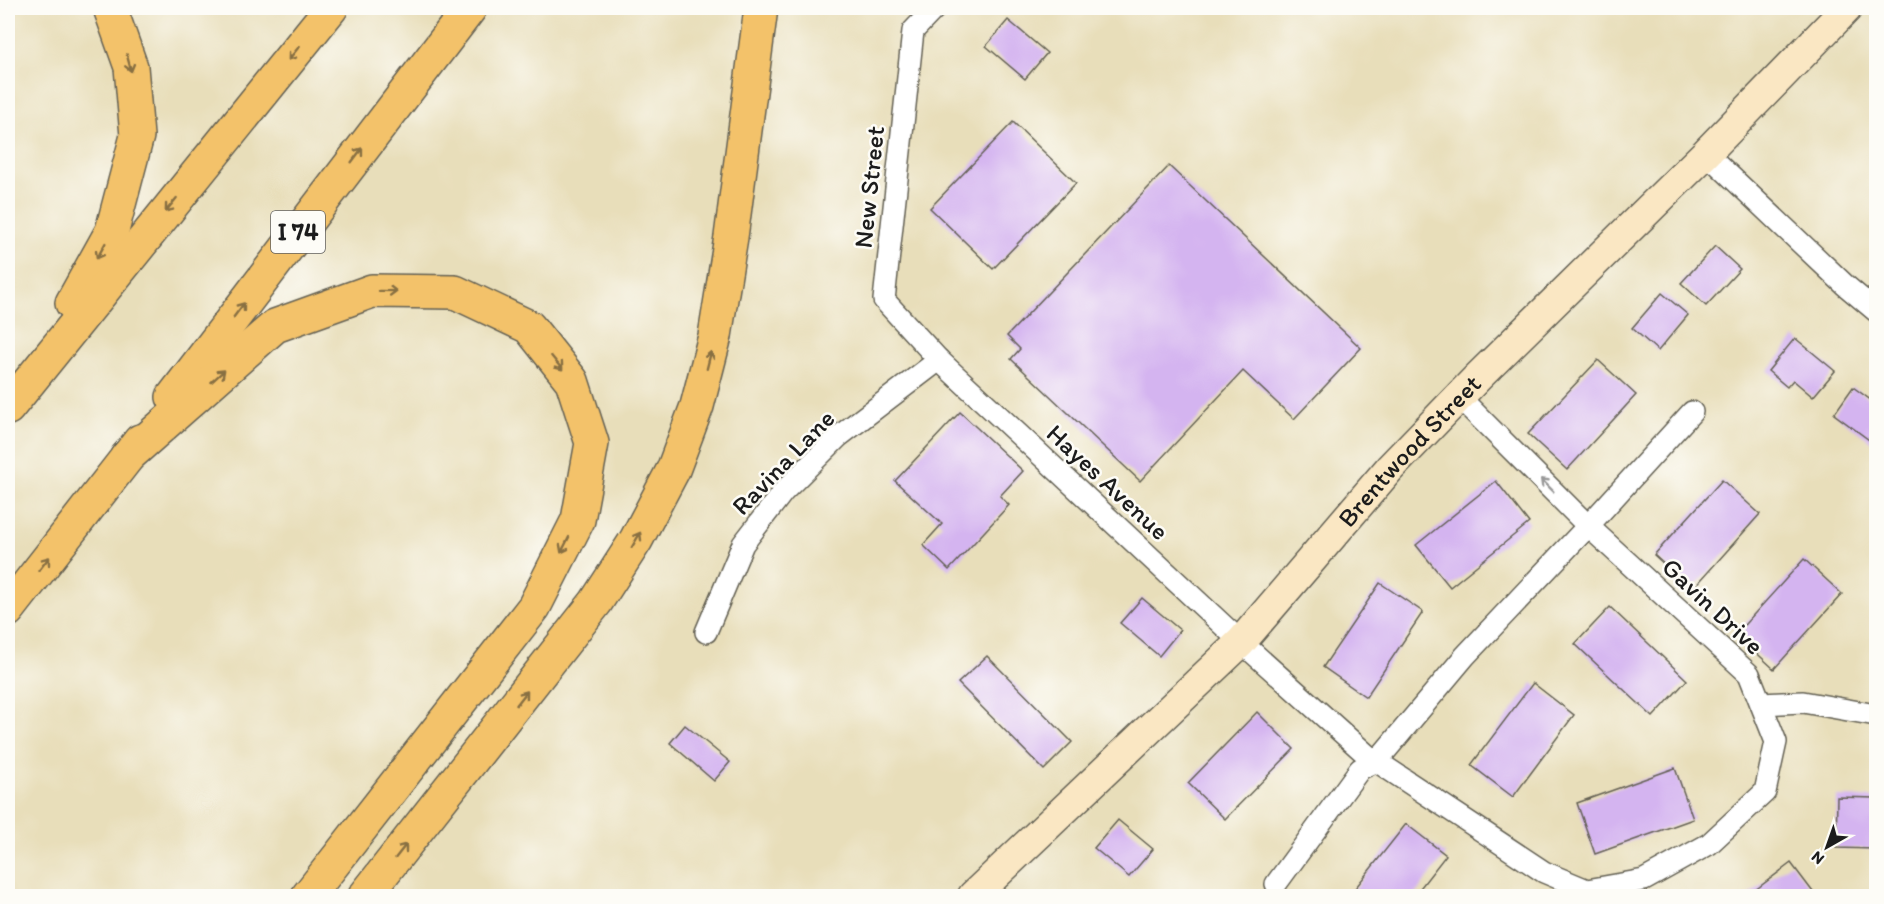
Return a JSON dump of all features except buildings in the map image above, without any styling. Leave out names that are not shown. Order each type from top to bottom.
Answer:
[{"type":"highway","points":[[17,396],[112,231],[137,136],[131,67],[110,8]]},
{"type":"highway","points":[[17,396],[331,8]]},
{"type":"highway","name":"I 74","points":[[8,610],[470,8]]},
{"type":"highway","points":[[364,897],[596,602],[636,540],[673,470],[697,406],[715,336],[731,237],[761,8]]},
{"type":"highway","points":[[127,457],[275,326],[372,291],[455,292],[529,327],[572,381],[592,443],[578,520],[534,607],[308,897]]},
{"type":"main road","name":"Brentwood Street","points":[[973,897],[1241,642],[1390,468],[1706,153],[1847,8]]},
{"type":"street","name":"New Street","points":[[935,8],[913,31],[884,300],[939,360]]},
{"type":"street","points":[[1706,153],[1845,285],[1876,311]]},
{"type":"street","name":"Ravina Lane","points":[[706,632],[743,544],[783,492],[838,437],[939,360]]},
{"type":"street","name":"Hayes Avenue","points":[[939,360],[1241,642]]},
{"type":"street","name":"Gavin Drive","points":[[1241,642],[1367,755],[1544,872],[1587,890],[1644,880],[1709,844],[1765,792],[1776,742],[1749,674],[1588,526],[1459,397]]},
{"type":"street","points":[[1276,884],[1360,769],[1377,761],[1465,656],[1692,412]]},
{"type":"street","points":[[1761,704],[1803,702],[1876,715]]}]
